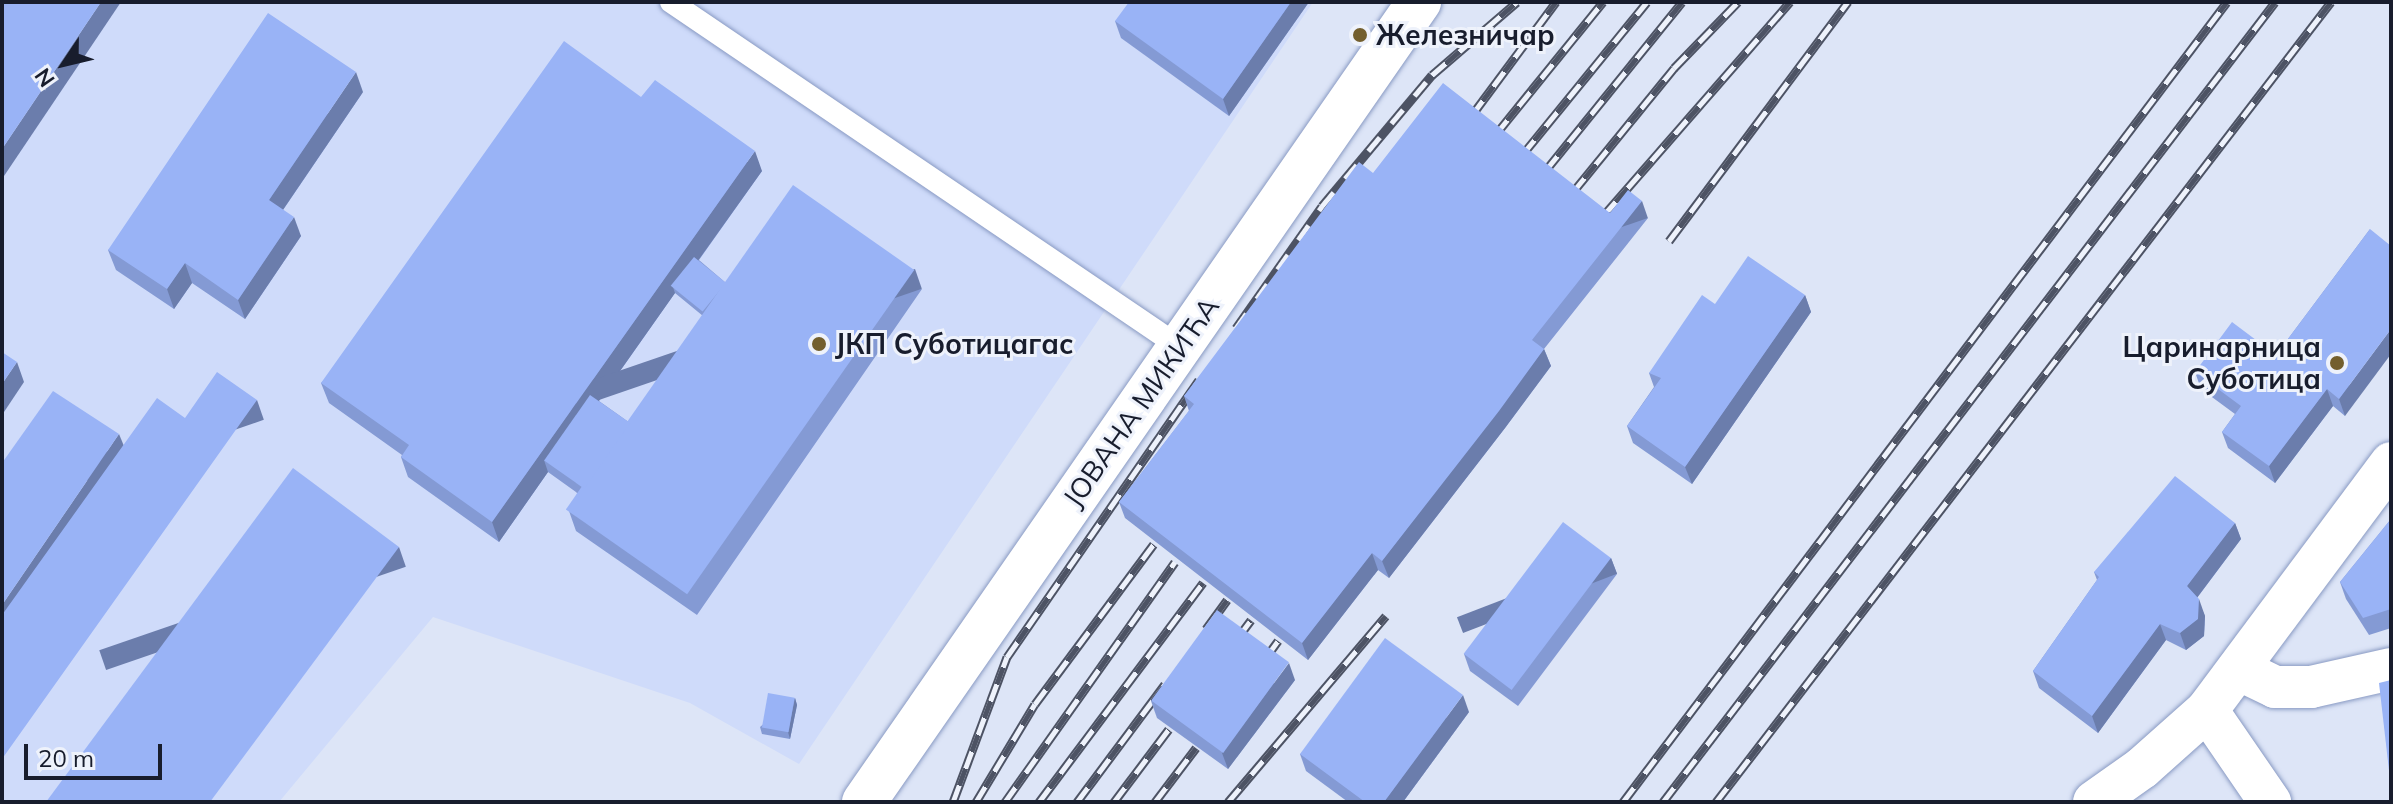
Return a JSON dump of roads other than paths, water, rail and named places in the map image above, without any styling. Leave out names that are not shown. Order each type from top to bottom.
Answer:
[{"type":"street","name":"ЈОВАНА МИКИЋА","points":[[864,802],[1419,2]]},
{"type":"street","points":[[2094,802],[2142,768],[2207,710],[2391,463]]},
{"type":"street","points":[[2238,669],[2275,687],[2311,687],[2391,669]]},
{"type":"street","points":[[2207,710],[2270,802]]},
{"type":"lane","points":[[671,2],[1180,347]]},
{"type":"railway","points":[[1236,328],[1322,206],[1432,75],[1517,2]]},
{"type":"railway","points":[[1472,115],[1556,2]]},
{"type":"railway","points":[[1496,134],[1603,2]]},
{"type":"railway","points":[[1523,154],[1647,2]]},
{"type":"railway","points":[[1546,170],[1682,2]]},
{"type":"railway","points":[[1573,192],[1674,68],[1738,2]]},
{"type":"railway","points":[[1604,215],[1790,2]]},
{"type":"railway","points":[[1669,241],[1848,2]]},
{"type":"railway","points":[[1623,802],[2227,2]]},
{"type":"railway","points":[[1663,802],[2275,2]]},
{"type":"railway","points":[[1716,802],[2331,2]]},
{"type":"railway","points":[[953,802],[1007,657],[1199,380]]},
{"type":"railway","points":[[976,802],[1035,704],[1154,544]]},
{"type":"railway","points":[[1005,802],[1175,562]]},
{"type":"railway","points":[[1039,802],[1203,583]]},
{"type":"railway","points":[[1206,629],[1227,600]]},
{"type":"railway","points":[[1228,802],[1386,616]]},
{"type":"railway","points":[[1239,636],[1251,620]]},
{"type":"railway","points":[[1267,656],[1278,641]]},
{"type":"railway","points":[[1077,802],[1165,684]]},
{"type":"railway","points":[[1114,802],[1169,729]]},
{"type":"railway","points":[[1155,802],[1196,748]]},
{"type":"place","name":"Железничар","points":[[1360,35]]},
{"type":"place","name":"ЈКП Суботицагас","points":[[819,344]]},
{"type":"place","name":"Царинарница Суботица","points":[[2337,363]]}]
